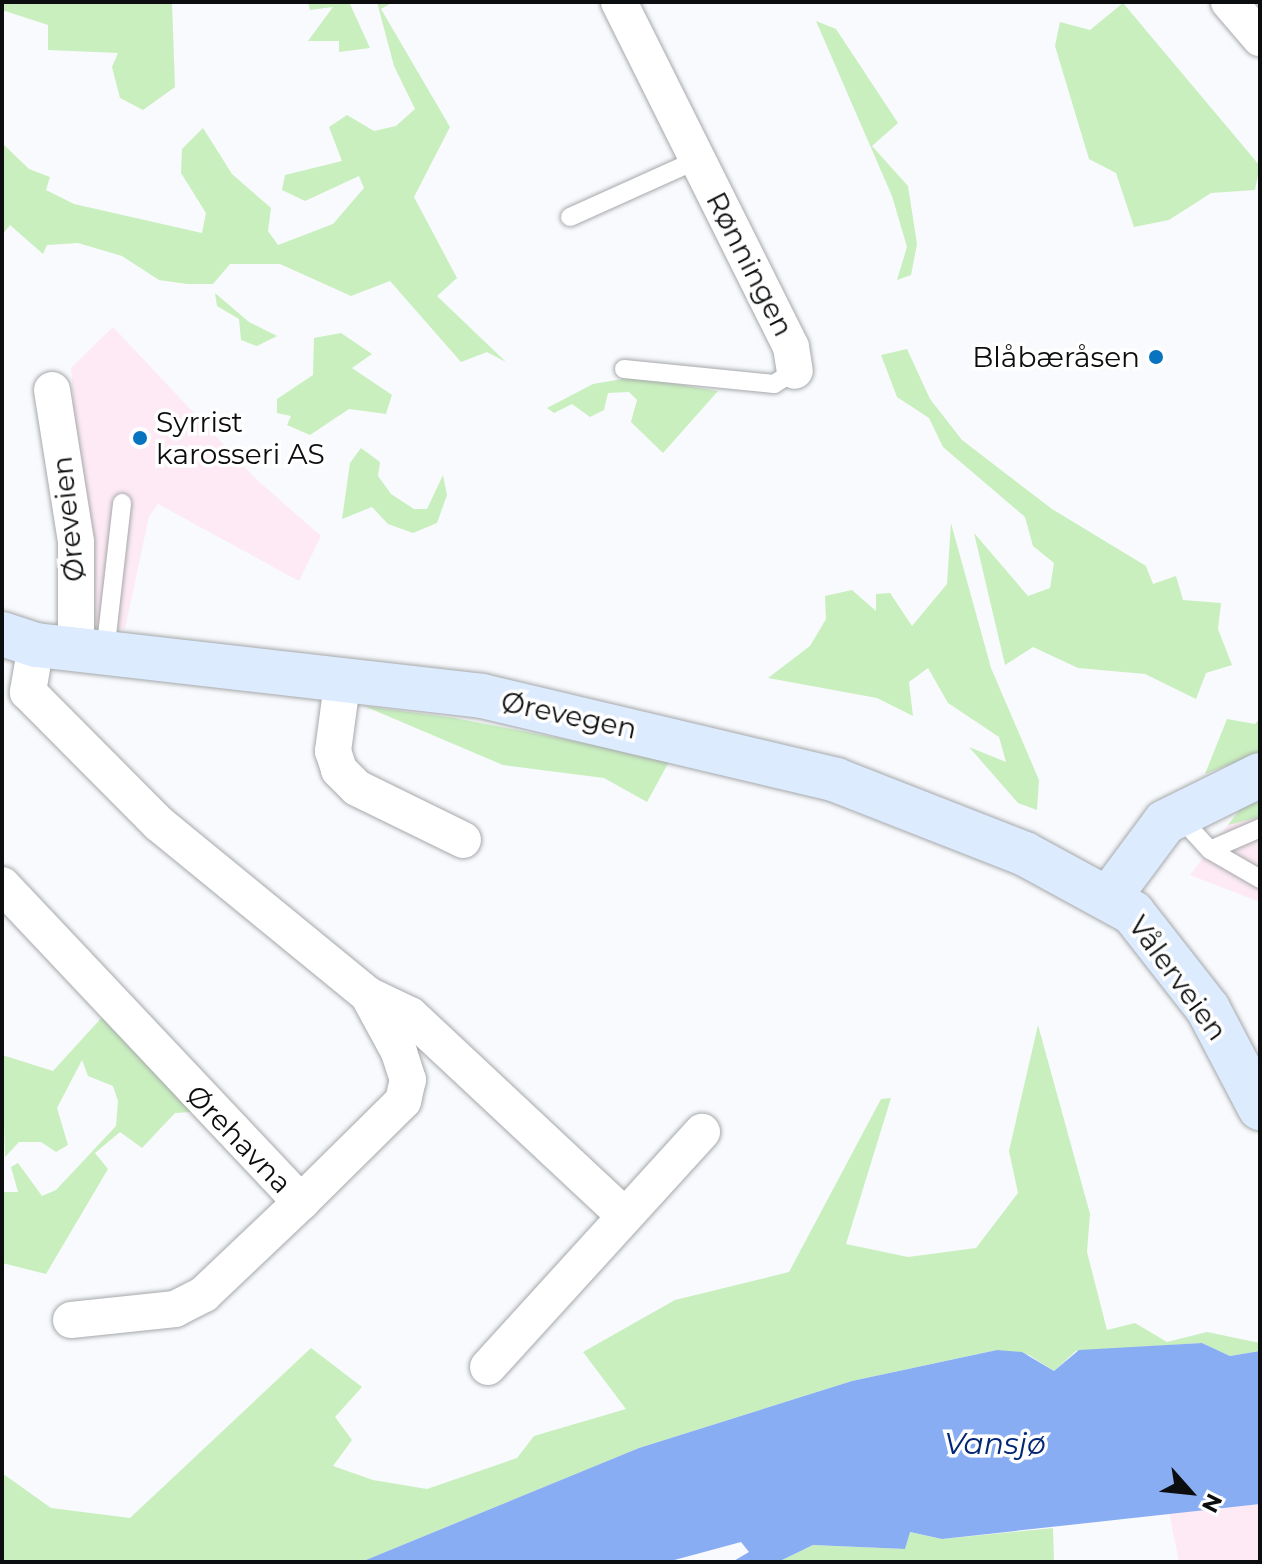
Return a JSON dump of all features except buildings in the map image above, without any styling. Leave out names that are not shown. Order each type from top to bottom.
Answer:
[{"type":"street","name":"Rønningen","points":[[619,2],[791,347],[795,371]]},
{"type":"street","points":[[1229,2],[1260,38]]},
{"type":"street","name":"Øreveien","points":[[52,390],[76,542],[55,645]]},
{"type":"street","name":"Ørevegen","points":[[55,645],[482,696],[800,768],[1025,854],[1110,896]]},
{"type":"street","name":"Ørehavna","points":[[55,645],[15,696],[158,823],[368,995],[410,1015],[624,1215]]},
{"type":"street","points":[[343,677],[333,751],[339,770],[357,788],[463,840]]},
{"type":"street","points":[[1110,896],[1134,858],[1178,815],[1260,775]]},
{"type":"street","name":"Ørehavna","points":[[2,885],[301,1202],[403,1101],[408,1080],[399,1052],[368,995]]},
{"type":"street","name":"Vålerveien","points":[[1110,896],[1133,913],[1208,1009],[1260,1108]]},
{"type":"street","points":[[488,1367],[702,1132]]},
{"type":"street","points":[[71,1320],[175,1309],[204,1294],[301,1202]]},
{"type":"lane","name":"Rønningen","points":[[570,217],[697,160]]},
{"type":"lane","points":[[624,369],[774,384],[795,371]]},
{"type":"lane","points":[[55,645],[122,503]]},
{"type":"lane","points":[[1178,815],[1210,850],[1260,879]]},
{"type":"lane","points":[[1210,850],[1260,828]]},
{"type":"shaded area","points":[[113,327],[257,480],[321,536],[299,581],[158,504],[149,516],[125,629],[90,627],[71,368]]},
{"type":"shaded area","points":[[1260,801],[1260,902],[1190,875],[1241,808]]},
{"type":"shaded area","points":[[1260,1504],[1260,1562],[1179,1562],[1169,1512]]},
{"type":"green space","points":[[2,2],[172,2],[175,87],[143,110],[120,98],[112,67],[118,53],[48,50],[48,25],[2,10]]},
{"type":"green space","points":[[308,2],[349,2],[370,48],[339,52],[339,41],[308,41],[333,7],[310,10]]},
{"type":"green space","points":[[377,2],[393,2],[381,9],[450,127],[414,197],[457,278],[437,296],[506,362],[487,352],[461,362],[390,281],[351,296],[280,264],[230,264],[213,284],[187,284],[159,280],[122,256],[78,243],[47,245],[43,254],[10,225],[2,235],[2,143],[29,169],[50,177],[46,190],[74,204],[202,233],[206,213],[181,173],[182,149],[203,128],[232,174],[271,208],[268,231],[278,245],[333,224],[364,188],[359,176],[305,201],[282,190],[285,175],[342,161],[329,127],[347,115],[374,131],[396,126],[415,109],[394,66]]},
{"type":"green space","points":[[1123,3],[1260,166],[1255,190],[1211,193],[1169,220],[1134,227],[1116,173],[1089,159],[1055,46],[1060,22],[1090,30]]},
{"type":"green space","points":[[816,21],[836,29],[898,123],[872,146],[908,186],[917,244],[911,275],[897,280],[907,247],[892,196]]},
{"type":"green space","points":[[215,293],[249,322],[277,336],[257,346],[241,340],[239,319],[217,306]]},
{"type":"green space","points":[[341,333],[372,354],[352,368],[392,395],[386,414],[349,409],[310,435],[287,425],[291,416],[277,413],[277,399],[313,375],[314,338]]},
{"type":"green space","points":[[907,349],[930,399],[962,440],[1052,509],[1146,566],[1153,584],[1176,576],[1183,600],[1221,603],[1218,629],[1232,665],[1206,673],[1196,699],[1145,674],[1078,668],[1033,647],[1005,665],[974,533],[1028,596],[1050,588],[1054,563],[1033,546],[1025,517],[943,447],[929,418],[897,397],[881,355]]},
{"type":"green space","points":[[634,377],[718,391],[663,453],[631,422],[637,400],[629,392],[608,393],[604,410],[590,417],[572,404],[554,413],[547,408],[593,384]]},
{"type":"green space","points":[[361,448],[380,462],[378,476],[391,494],[414,509],[427,509],[443,475],[447,495],[437,523],[413,533],[388,524],[372,507],[342,519],[350,463]]},
{"type":"green space","points":[[951,523],[991,668],[1039,780],[1037,810],[1018,803],[969,747],[1006,762],[999,737],[948,703],[928,668],[909,682],[913,716],[877,698],[768,678],[810,646],[826,619],[825,596],[852,590],[876,611],[876,594],[890,593],[912,626],[947,584]]},
{"type":"green space","points":[[364,706],[455,718],[670,760],[647,802],[604,778],[503,765]]},
{"type":"green space","points":[[1260,718],[1260,753],[1205,774],[1227,719],[1255,724]]},
{"type":"green space","points":[[1260,801],[1260,817],[1228,825],[1241,808]]},
{"type":"green space","points":[[104,1015],[192,1112],[175,1113],[142,1148],[120,1132],[95,1153],[108,1169],[46,1274],[2,1263],[2,1192],[18,1192],[11,1167],[18,1163],[42,1196],[56,1190],[116,1126],[118,1101],[113,1086],[88,1076],[82,1060],[57,1108],[68,1145],[56,1152],[41,1142],[19,1142],[5,1157],[2,1055],[53,1071]]},
{"type":"green space","points":[[1038,1025],[1090,1214],[1087,1252],[1107,1330],[1135,1323],[1167,1342],[1207,1332],[1260,1343],[1260,1351],[1230,1356],[1202,1343],[1076,1351],[1054,1371],[1029,1355],[997,1350],[852,1381],[639,1448],[361,1562],[2,1562],[2,1473],[51,1508],[130,1518],[311,1348],[362,1387],[335,1417],[352,1440],[333,1466],[373,1480],[427,1489],[517,1458],[534,1436],[626,1409],[583,1352],[675,1300],[789,1272],[881,1099],[891,1098],[846,1244],[908,1257],[976,1248],[1018,1193],[1009,1151]]},
{"type":"green space","points":[[1053,1528],[1054,1562],[778,1562],[813,1545],[905,1549],[909,1532],[942,1539]]},
{"type":"water","name":"Vansjø","points":[[1202,1343],[1230,1356],[1260,1351],[1260,1504],[942,1539],[910,1532],[905,1549],[813,1545],[778,1562],[732,1562],[749,1552],[741,1542],[667,1562],[361,1562],[639,1448],[852,1381],[997,1350],[1022,1352],[1054,1371],[1079,1350]]},
{"type":"place","name":"Blåbæråsen","points":[[1156,357]]},
{"type":"place","name":"Syrrist karosseri AS","points":[[140,438]]}]
